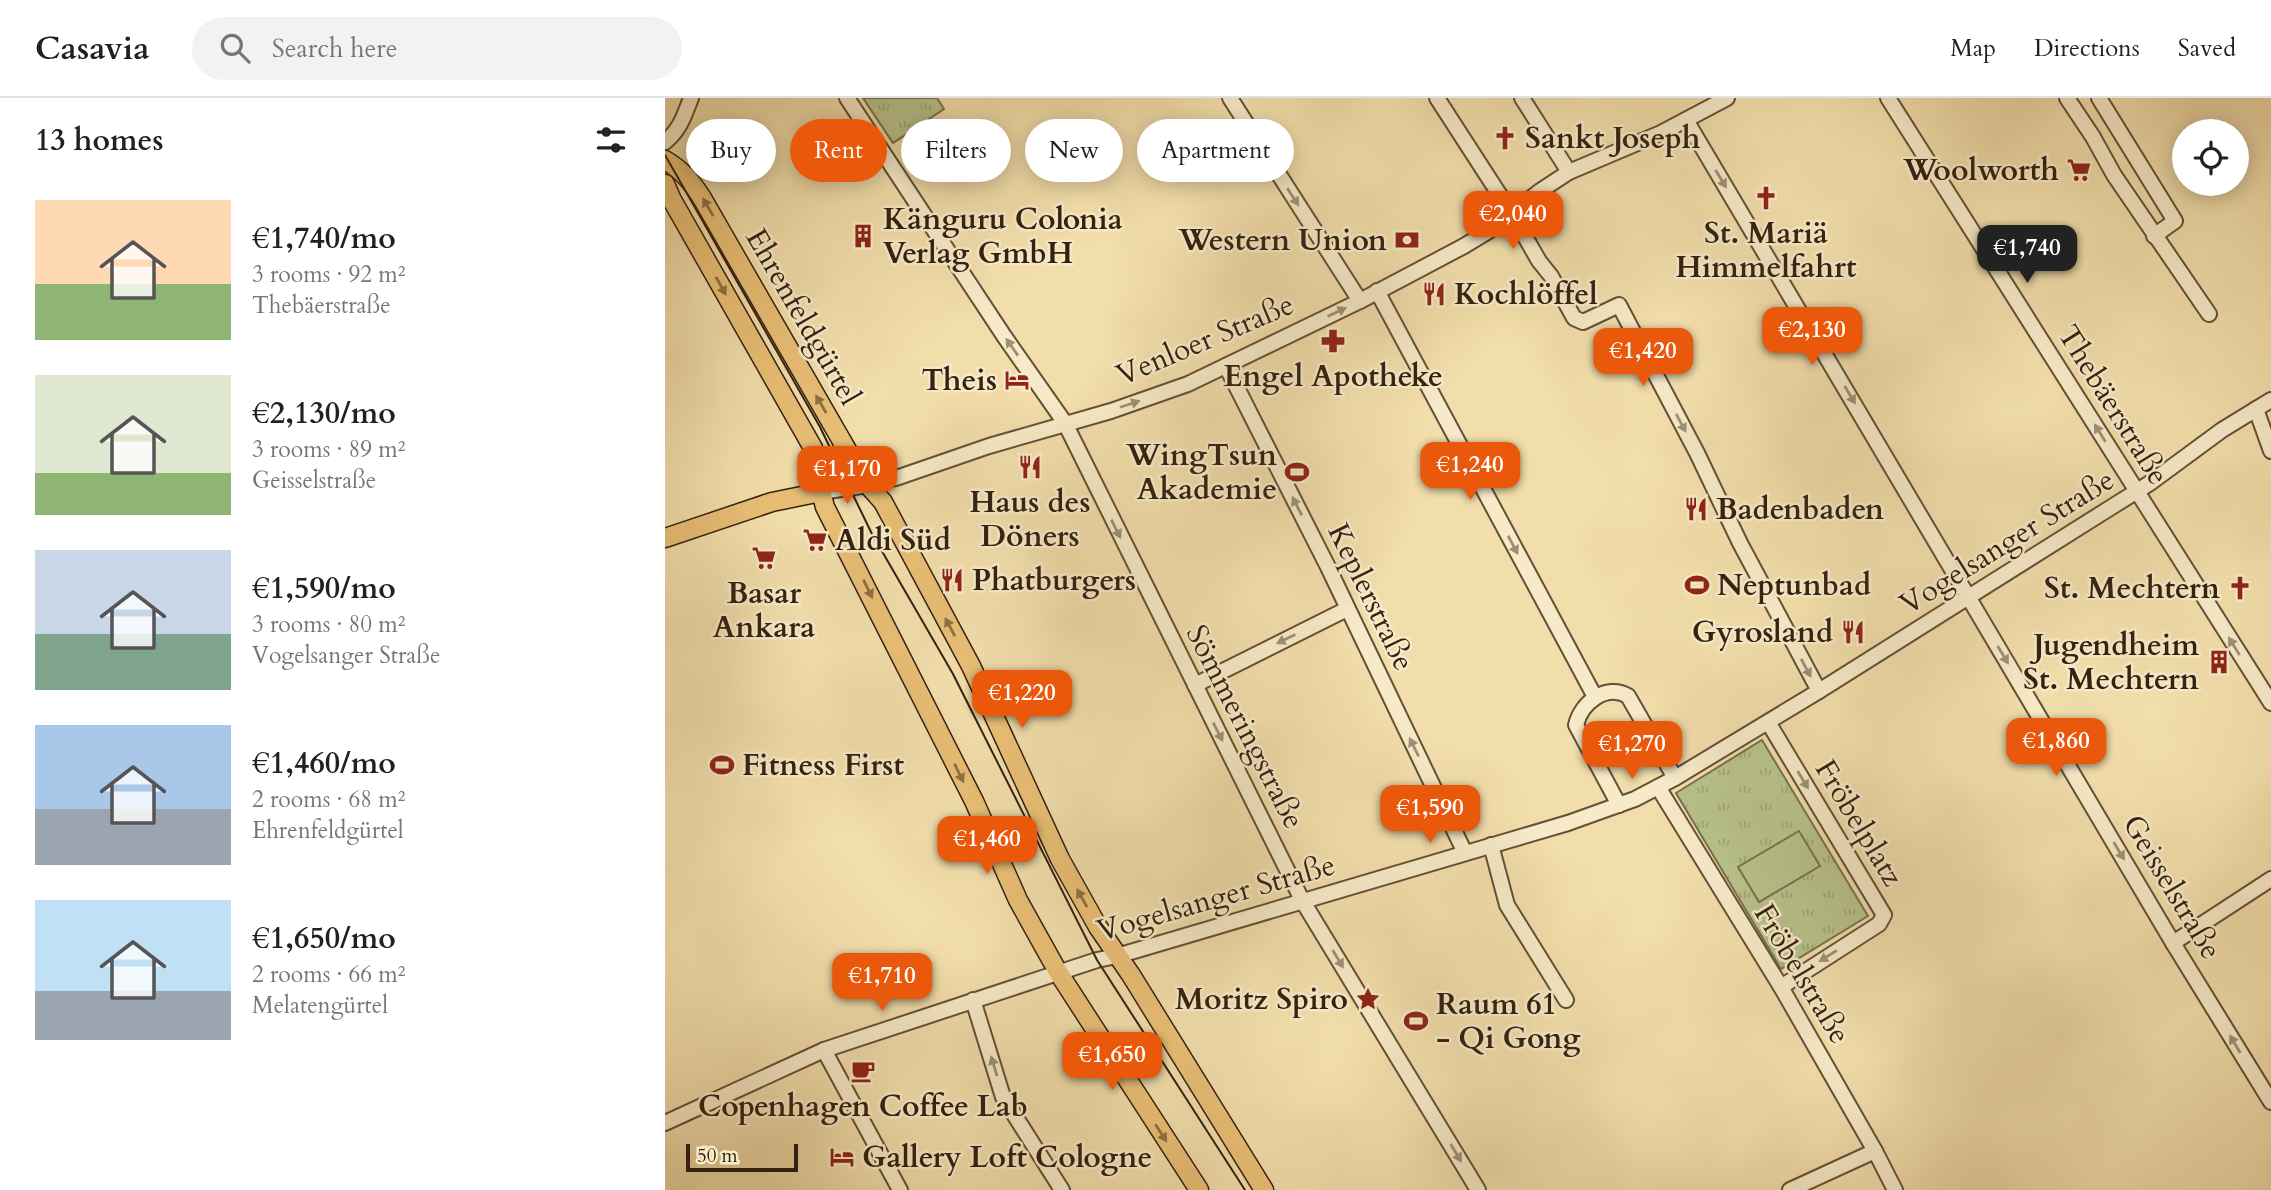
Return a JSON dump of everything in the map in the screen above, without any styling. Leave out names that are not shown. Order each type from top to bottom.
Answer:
[{"type":"main road","name":"Ehrenfeldgürtel","points":[[665,160],[688,176],[868,485],[883,502],[971,666],[1060,859],[1098,927],[1264,1190]]},
{"type":"main road","name":"Ehrenfeldgürtel","points":[[665,184],[813,448],[825,507],[990,836],[1018,900],[1058,972],[1199,1190]]},
{"type":"main road","name":"Venloer Straße","points":[[665,538],[772,502],[821,492]]},
{"type":"street","points":[[665,142],[675,134],[691,98]]},
{"type":"street","name":"Sömmeringstraße","points":[[847,98],[1004,336],[1065,423],[1303,900],[1478,1190]]},
{"type":"street","points":[[1230,98],[1360,300]]},
{"type":"street","points":[[1437,98],[1551,276],[1573,318],[1583,322],[1619,305],[1819,691]]},
{"type":"street","points":[[1522,98],[1569,172]]},
{"type":"street","name":"Venloer Straße","points":[[821,492],[868,485],[1188,384],[1464,246],[1492,229],[1569,172],[1616,154],[1686,120],[1708,102],[1727,98]]},
{"type":"street","name":"Thebäerstraße","points":[[1888,98],[2271,703]]},
{"type":"street","points":[[2067,98],[2154,236],[2209,314]]},
{"type":"street","points":[[2099,98],[2175,221],[2154,236]]},
{"type":"street","name":"Geisselstraße","points":[[1686,120],[2173,943],[2271,1102]]},
{"type":"street","points":[[1377,291],[1595,697]]},
{"type":"street","name":"Keplerstraße","points":[[1226,366],[1328,567],[1465,853]]},
{"type":"street","name":"Vogelsanger Straße","points":[[665,1123],[824,1051],[973,1000],[1058,972],[1491,845],[1619,805],[1658,788],[1819,691],[2136,491],[2222,430],[2271,400]]},
{"type":"street","points":[[2256,409],[2271,451]]},
{"type":"street","points":[[1195,685],[1347,609]]},
{"type":"street","points":[[1619,805],[1576,725],[1578,715],[1585,704],[1595,697],[1616,691],[1628,696],[1675,778]]},
{"type":"street","name":"Fröbelplatz","points":[[1768,722],[1884,915],[1879,925],[1780,987]]},
{"type":"street","name":"Fröbelstraße","points":[[1658,788],[1780,987],[1895,1190]]},
{"type":"street","points":[[1491,845],[1507,905],[1566,1000]]},
{"type":"street","points":[[2173,943],[2271,879]]},
{"type":"street","points":[[973,1000],[1003,1097],[1062,1190]]},
{"type":"street","points":[[824,1051],[900,1190]]},
{"type":"street","points":[[1790,1190],[1875,1151]]},
{"type":"green space","points":[[863,98],[937,98],[944,109],[929,119],[901,119],[901,138],[893,143],[887,134],[887,119],[877,119]]},
{"type":"green space","points":[[1762,740],[1868,916],[1781,969],[1676,793]],"holes":[[[1799,832],[1819,866],[1759,902],[1739,867]]]},
{"type":"green space","points":[[1799,831],[1820,866],[1759,902],[1738,867]]},
{"type":"tram line","points":[[665,155],[820,427],[872,534],[953,674],[1097,960],[1245,1190]]},
{"type":"place","name":"Sankt Joseph","points":[[1505,138]]},
{"type":"place","name":"Woolworth","points":[[2079,170]]},
{"type":"place","name":"St. Mariä Himmelfahrt","points":[[1766,198]]},
{"type":"place","name":"Känguru Colonia Verlag GmbH","points":[[863,236]]},
{"type":"place","name":"Western Union","points":[[1407,240]]},
{"type":"place","name":"Kochlöffel","points":[[1434,294]]},
{"type":"place","name":"Engel Apotheke","points":[[1333,341]]},
{"type":"place","name":"Theis","points":[[1017,380]]},
{"type":"place","name":"Haus des Döners","points":[[1030,467]]},
{"type":"place","name":"WingTsun Akademie","points":[[1297,472]]},
{"type":"place","name":"Badenbaden","points":[[1696,509]]},
{"type":"place","name":"Aldi Süd","points":[[815,540]]},
{"type":"place","name":"Basar Ankara","points":[[764,558]]},
{"type":"place","name":"Phatburgers","points":[[952,580]]},
{"type":"place","name":"Neptunbad","points":[[1697,585]]},
{"type":"place","name":"St. Mechtern","points":[[2240,588]]},
{"type":"place","name":"Gyrosland","points":[[1853,632]]},
{"type":"place","name":"Jugendheim St. Mechtern","points":[[2219,662]]},
{"type":"place","name":"Fitness First","points":[[722,765]]},
{"type":"place","name":"Moritz Spiro","points":[[1368,999]]},
{"type":"place","name":"Raum 61 - Qi Gong","points":[[1416,1021]]},
{"type":"place","name":"Copenhagen Coffee Lab","points":[[863,1071]]},
{"type":"place","name":"Gallery Loft Cologne","points":[[842,1157]]}]
